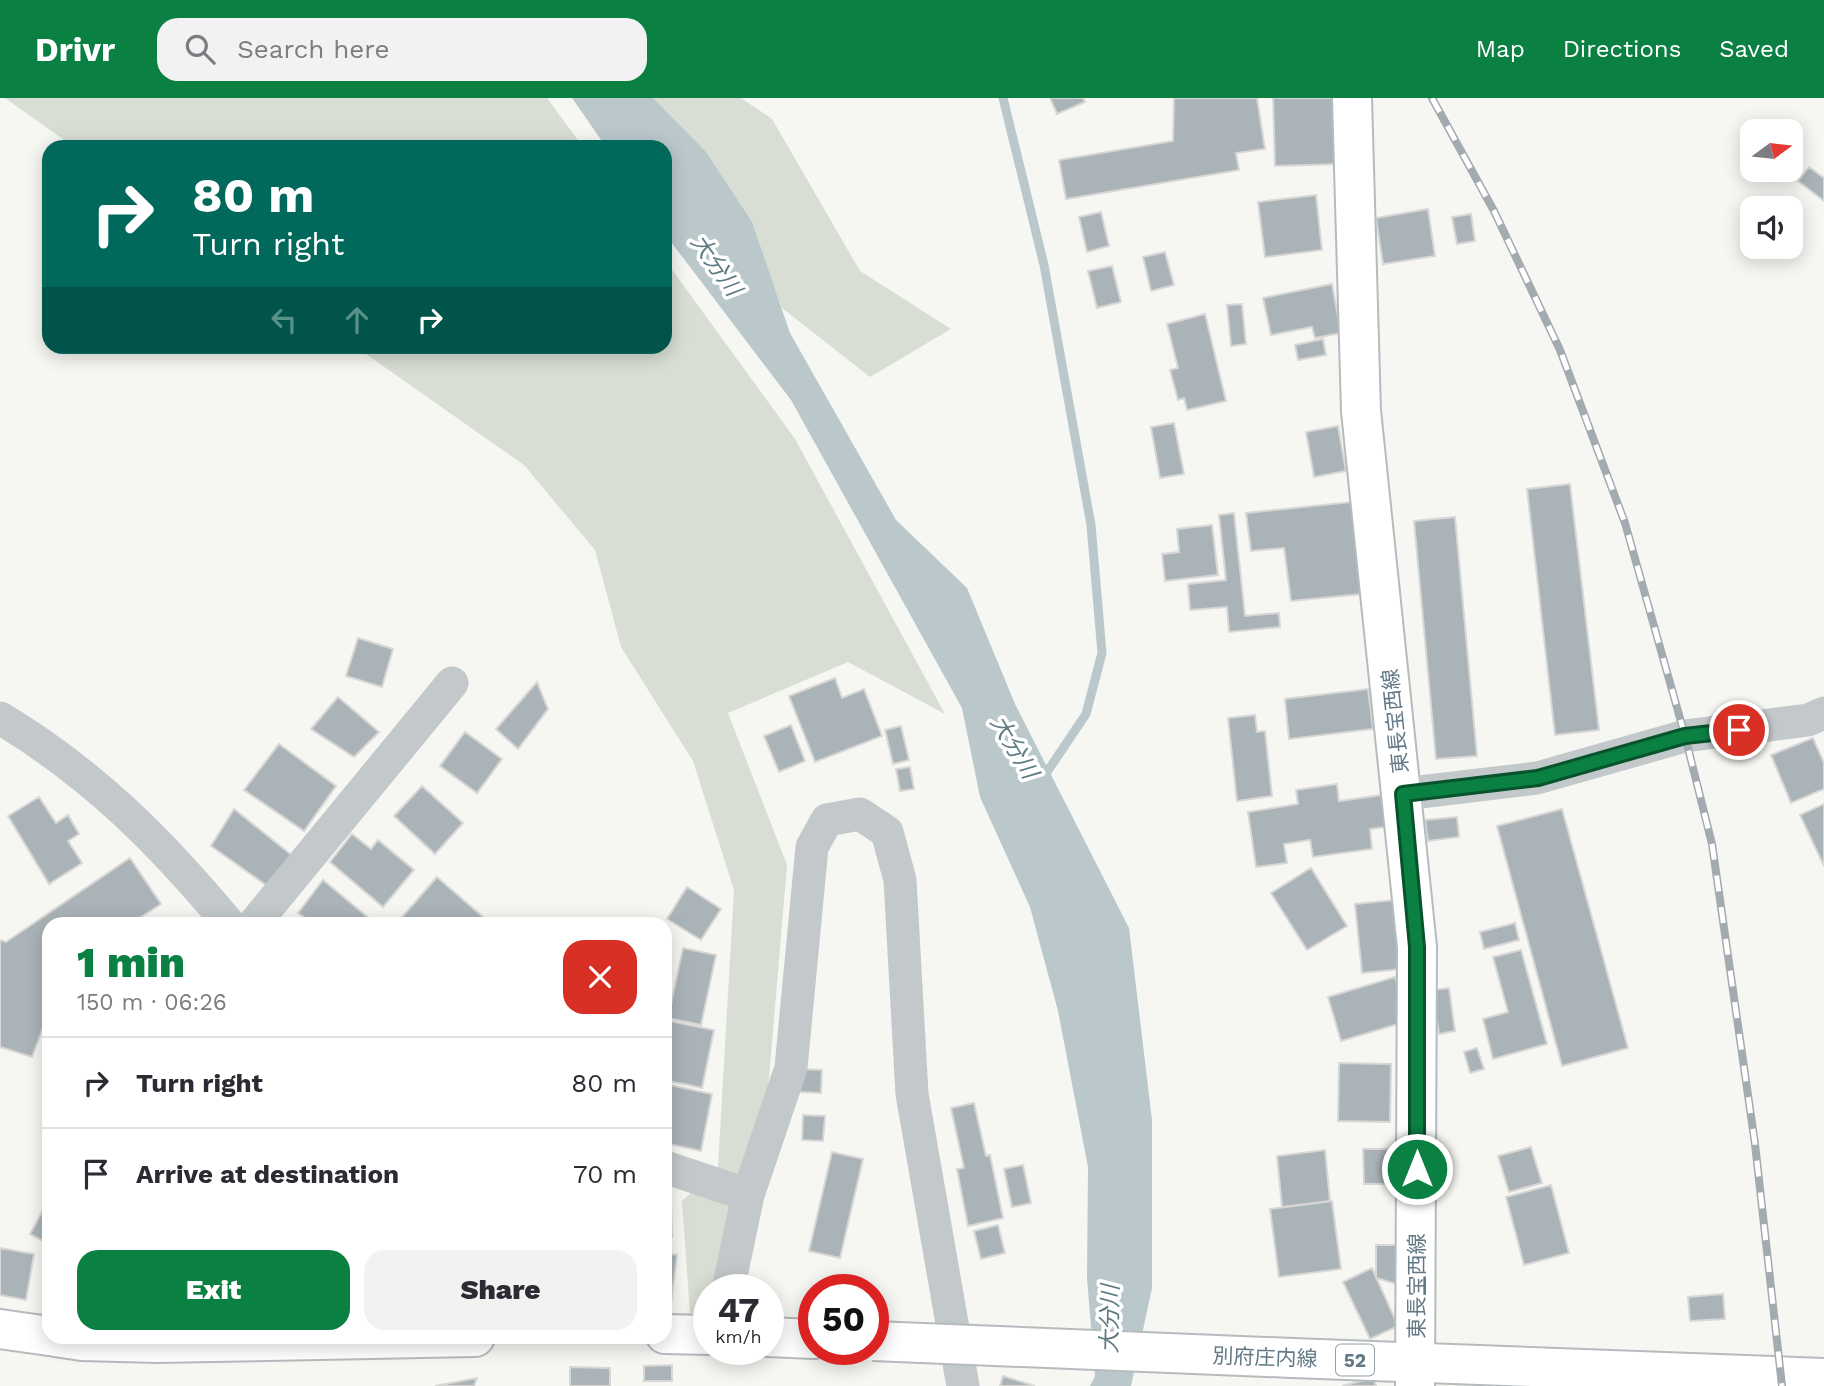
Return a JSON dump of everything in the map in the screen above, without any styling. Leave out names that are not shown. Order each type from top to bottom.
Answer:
[{"type":"main road","name":"東長宝西線","points":[[1352,98],[1361,411],[1417,947],[1416,1374]]},
{"type":"main road","points":[[0,1329],[42,1335]]},
{"type":"main road","points":[[672,1334],[693,1335]]},
{"type":"main road","name":"別府庄内線","points":[[889,1342],[1293,1358],[1416,1374],[1824,1378]]},
{"type":"street","points":[[260,917],[452,683]]},
{"type":"street","points":[[1403,794],[1538,778],[1685,736],[1808,720],[1824,713]]},
{"type":"street","points":[[0,718],[48,748],[139,822],[223,917]]},
{"type":"street","points":[[731,1274],[748,1195],[791,1068],[812,847],[827,820],[860,814],[887,832],[901,880],[912,1094],[962,1386]]},
{"type":"street","points":[[672,1169],[748,1195]]},
{"type":"shaded area","points":[[5,98],[547,98],[578,140],[64,140]]},
{"type":"shaded area","points":[[646,98],[741,98],[772,119],[860,271],[951,329],[870,377],[782,308],[746,214]]},
{"type":"shaded area","points":[[672,270],[795,439],[945,714],[848,662],[728,713],[787,865],[760,1184],[729,1274],[693,1274],[693,1313],[690,1313],[682,1201],[718,1167],[734,890],[693,761],[621,647],[595,550],[524,465],[366,354],[672,354]]},
{"type":"water","name":"大分川","points":[[572,98],[653,98],[706,152],[752,222],[790,333],[896,520],[967,588],[1015,704],[1129,928],[1152,1120],[1152,1288],[1131,1386],[1090,1386],[1095,1376],[1087,1278],[1088,1167],[1058,1011],[1030,907],[980,797],[962,708],[791,400],[672,243],[672,140],[601,140]]},
{"type":"building","points":[[1050,98],[1083,98],[1085,102],[1057,114]]},
{"type":"building","points":[[1174,98],[1257,98],[1265,149],[1236,153],[1239,170],[1066,199],[1059,160],[1173,141]]},
{"type":"building","points":[[1273,98],[1337,98],[1339,164],[1275,166]]},
{"type":"building","points":[[1809,167],[1824,178],[1824,201],[1799,182],[1803,182],[1803,175]]},
{"type":"building","points":[[1316,195],[1322,250],[1265,257],[1258,202]]},
{"type":"building","points":[[1428,209],[1435,256],[1383,264],[1376,218]]},
{"type":"building","points":[[1101,212],[1109,246],[1087,252],[1079,217]]},
{"type":"building","points":[[1471,214],[1475,241],[1457,244],[1452,217]]},
{"type":"building","points":[[1165,252],[1174,285],[1151,291],[1143,257]]},
{"type":"building","points":[[1112,266],[1121,302],[1097,308],[1088,271]]},
{"type":"building","points":[[1332,284],[1341,333],[1315,338],[1312,327],[1271,335],[1263,298]]},
{"type":"building","points":[[1242,304],[1246,344],[1231,346],[1227,305]]},
{"type":"building","points":[[1205,314],[1226,401],[1187,410],[1184,398],[1178,400],[1170,370],[1178,368],[1167,324]]},
{"type":"building","points":[[1323,339],[1326,355],[1298,360],[1295,345]]},
{"type":"building","points":[[1174,423],[1184,474],[1160,478],[1151,427]]},
{"type":"building","points":[[1338,426],[1346,471],[1314,477],[1306,432]]},
{"type":"building","points":[[1570,484],[1599,730],[1555,735],[1527,489]]},
{"type":"building","points":[[1351,502],[1362,594],[1291,601],[1284,548],[1251,551],[1246,513]]},
{"type":"building","points":[[1234,513],[1245,616],[1279,613],[1280,627],[1229,632],[1227,607],[1190,610],[1188,584],[1226,580],[1219,515]]},
{"type":"building","points":[[1455,517],[1477,756],[1436,759],[1414,521]]},
{"type":"building","points":[[1212,525],[1218,575],[1165,581],[1162,554],[1179,552],[1177,529]]},
{"type":"building","points":[[358,638],[393,649],[382,687],[346,676]]},
{"type":"building","points":[[835,678],[842,698],[864,689],[882,736],[815,762],[789,696]]},
{"type":"building","points":[[537,682],[548,709],[518,749],[496,729]]},
{"type":"building","points":[[1368,689],[1373,729],[1289,739],[1285,699]]},
{"type":"building","points":[[338,697],[379,732],[354,757],[311,729]]},
{"type":"building","points":[[1255,715],[1257,732],[1265,731],[1272,796],[1237,801],[1228,718]]},
{"type":"building","points":[[791,725],[805,761],[779,772],[764,736]]},
{"type":"building","points":[[901,726],[909,760],[893,764],[885,730]]},
{"type":"building","points":[[465,732],[502,759],[477,793],[440,766]]},
{"type":"building","points":[[1813,738],[1824,763],[1824,789],[1791,803],[1771,755]]},
{"type":"building","points":[[279,744],[336,786],[304,831],[244,790]]},
{"type":"building","points":[[910,767],[914,789],[900,791],[896,769]]},
{"type":"building","points":[[1337,784],[1339,801],[1382,795],[1386,827],[1370,829],[1372,849],[1313,857],[1310,840],[1284,844],[1287,863],[1256,867],[1248,812],[1298,804],[1296,790]]},
{"type":"building","points":[[422,786],[463,823],[435,854],[394,816]]},
{"type":"building","points":[[39,797],[56,823],[68,815],[79,834],[68,841],[82,863],[49,884],[8,816]]},
{"type":"building","points":[[1824,804],[1824,866],[1800,815]]},
{"type":"building","points":[[234,809],[294,857],[266,885],[211,846]]},
{"type":"building","points":[[1562,809],[1628,1048],[1562,1066],[1497,826]]},
{"type":"building","points":[[1457,817],[1459,837],[1428,841],[1425,820]]},
{"type":"building","points":[[352,834],[371,849],[378,840],[414,870],[383,907],[330,862]]},
{"type":"building","points":[[130,858],[161,904],[141,917],[43,917]]},
{"type":"building","points":[[1311,868],[1347,926],[1307,950],[1271,893]]},
{"type":"building","points":[[437,877],[483,917],[402,917]]},
{"type":"building","points":[[323,880],[368,917],[304,917],[298,913]]},
{"type":"building","points":[[687,887],[721,909],[701,940],[672,922],[672,917],[668,917]]},
{"type":"building","points":[[1394,900],[1401,969],[1362,973],[1355,904]]},
{"type":"building","points":[[42,918],[42,1030],[32,1057],[0,1047],[0,940],[6,942]]},
{"type":"building","points":[[1515,923],[1519,940],[1484,949],[1480,932]]},
{"type":"building","points":[[683,948],[716,955],[701,1025],[672,1019],[672,999]]},
{"type":"building","points":[[1521,950],[1547,1044],[1493,1059],[1483,1019],[1508,1012],[1493,957]]},
{"type":"building","points":[[1395,977],[1408,1021],[1341,1041],[1328,997]]},
{"type":"building","points":[[1449,988],[1455,1031],[1439,1034],[1432,990]]},
{"type":"building","points":[[672,1021],[714,1030],[702,1088],[672,1082]]},
{"type":"building","points":[[1477,1048],[1484,1069],[1470,1073],[1464,1052]]},
{"type":"building","points":[[1339,1063],[1391,1064],[1390,1122],[1338,1121]]},
{"type":"building","points":[[800,1069],[822,1070],[821,1093],[799,1092]]},
{"type":"building","points":[[672,1085],[712,1094],[701,1151],[672,1145]]},
{"type":"building","points":[[974,1103],[986,1156],[990,1155],[1003,1218],[968,1226],[957,1169],[964,1168],[951,1108]]},
{"type":"building","points":[[803,1115],[825,1116],[823,1141],[802,1140]]},
{"type":"building","points":[[1531,1147],[1542,1183],[1509,1192],[1498,1156]]},
{"type":"building","points":[[1363,1149],[1404,1149],[1404,1184],[1364,1184]]},
{"type":"building","points":[[1325,1150],[1330,1201],[1282,1207],[1277,1156]]},
{"type":"building","points":[[832,1152],[863,1159],[840,1258],[809,1251]]},
{"type":"building","points":[[1023,1165],[1031,1203],[1012,1207],[1004,1169]]},
{"type":"building","points":[[1551,1185],[1569,1253],[1524,1265],[1506,1197]]},
{"type":"building","points":[[1332,1201],[1341,1269],[1279,1277],[1270,1209]]},
{"type":"building","points":[[42,1212],[42,1240],[30,1234]]},
{"type":"building","points":[[998,1225],[1005,1253],[981,1259],[974,1231]]},
{"type":"building","points":[[1376,1245],[1400,1245],[1400,1285],[1376,1278]]},
{"type":"building","points":[[0,1248],[34,1254],[26,1300],[0,1295]]},
{"type":"building","points":[[672,1254],[677,1255],[672,1295]]},
{"type":"building","points":[[1372,1268],[1398,1326],[1370,1339],[1343,1282]]},
{"type":"building","points":[[1723,1294],[1725,1319],[1690,1321],[1688,1297]]},
{"type":"building","points":[[672,1365],[672,1381],[644,1381],[644,1366]]},
{"type":"building","points":[[570,1367],[610,1368],[610,1386],[570,1386]]},
{"type":"building","points":[[1003,1376],[1035,1386],[1000,1386]]},
{"type":"building","points":[[477,1378],[474,1386],[435,1386]]},
{"type":"building","points":[[1373,1378],[1376,1386],[1342,1386]]},
{"type":"waterway","name":"大分川","points":[[1003,98],[1044,265],[1091,525],[1102,653],[1086,714],[1043,778]]},
{"type":"railway","points":[[1432,98],[1494,211],[1560,350],[1625,523],[1685,736],[1712,844],[1755,1144],[1782,1386]]},
{"type":"route","points":[[1417,1169],[1417,947],[1403,794],[1538,778],[1685,736],[1739,730]]}]
